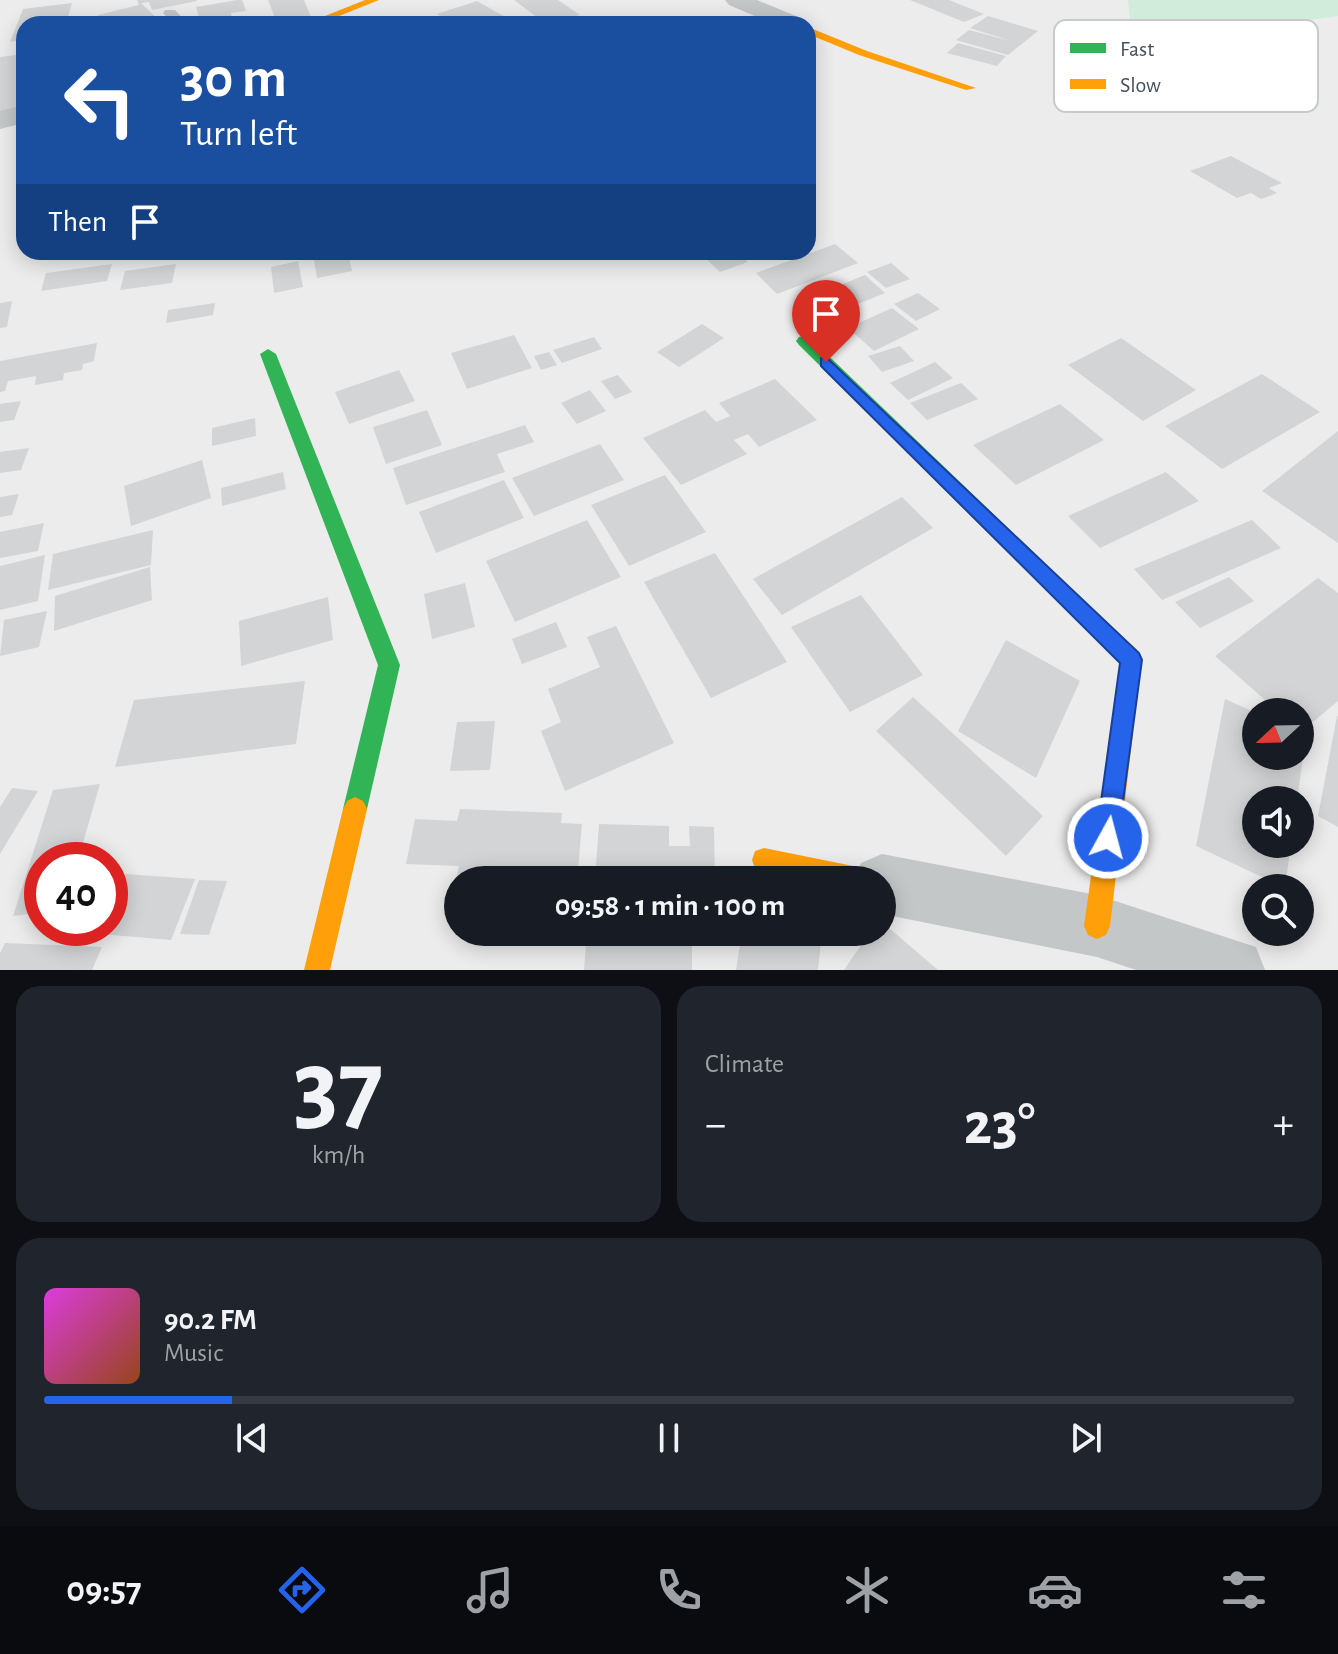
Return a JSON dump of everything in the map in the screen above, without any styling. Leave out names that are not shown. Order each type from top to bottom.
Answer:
[{"type":"street","points":[[331,16],[374,0]]},
{"type":"street","points":[[737,0],[775,16]]},
{"type":"street","points":[[816,33],[863,53],[970,88]]},
{"type":"street","points":[[804,341],[1131,660],[1097,926]]},
{"type":"street","points":[[268,354],[389,665],[317,970]]},
{"type":"street","points":[[764,860],[794,866]]},
{"type":"street","points":[[896,887],[1097,926],[1233,970]]},
{"type":"lane","points":[[170,13],[173,16]]},
{"type":"green space","points":[[1128,0],[1338,0],[1338,16],[1310,20],[1130,20]]},
{"type":"building","points":[[137,0],[197,0],[152,10],[149,2],[141,3],[155,16],[98,16],[139,5]]},
{"type":"building","points":[[242,0],[246,11],[231,13],[232,16],[199,16],[196,7]]},
{"type":"building","points":[[268,0],[304,0],[311,16],[274,16]]},
{"type":"building","points":[[514,0],[558,0],[580,15],[576,16],[535,16]]},
{"type":"building","points":[[910,0],[949,0],[984,14],[964,22]]},
{"type":"building","points":[[477,1],[503,16],[440,16],[437,14]]},
{"type":"building","points":[[72,3],[68,16],[20,16],[23,9]]},
{"type":"building","points":[[988,16],[1038,31],[1008,55],[956,40],[969,30],[1011,41],[970,28]]},
{"type":"building","points":[[16,27],[16,41],[10,42]]},
{"type":"building","points":[[958,43],[1006,56],[997,66],[947,53]]},
{"type":"building","points":[[16,55],[16,112],[0,114],[0,57]]},
{"type":"building","points":[[1231,156],[1282,183],[1269,188],[1277,193],[1261,199],[1251,193],[1237,198],[1190,171]]},
{"type":"building","points":[[835,244],[858,263],[777,294],[756,273],[791,260],[816,260],[816,251]]},
{"type":"building","points":[[314,260],[350,260],[352,271],[317,278]]},
{"type":"building","points":[[707,260],[748,262],[720,272]]},
{"type":"building","points":[[298,261],[303,287],[274,293],[271,267]]},
{"type":"building","points":[[891,263],[910,279],[886,288],[867,272]]},
{"type":"building","points":[[112,264],[107,281],[41,291],[46,273]]},
{"type":"building","points":[[176,264],[172,283],[120,290],[125,271]]},
{"type":"building","points":[[865,275],[885,293],[826,317],[806,299]]},
{"type":"building","points":[[918,293],[940,309],[916,321],[894,304]]},
{"type":"building","points":[[12,301],[7,327],[0,328],[0,303]]},
{"type":"building","points":[[215,303],[213,315],[166,323],[168,310]]},
{"type":"building","points":[[892,308],[919,329],[874,351],[848,328]]},
{"type":"building","points":[[702,324],[724,338],[679,367],[657,352]]},
{"type":"building","points":[[514,335],[532,368],[467,389],[451,353]]},
{"type":"building","points":[[594,337],[602,349],[562,363],[553,350]]},
{"type":"building","points":[[1121,338],[1196,390],[1143,421],[1068,365]]},
{"type":"building","points":[[97,343],[94,361],[83,364],[82,370],[64,373],[63,380],[35,385],[36,376],[8,381],[5,391],[0,392],[0,361]]},
{"type":"building","points":[[900,346],[914,361],[882,372],[868,356]]},
{"type":"building","points":[[549,352],[557,365],[541,370],[534,356]]},
{"type":"building","points":[[935,362],[953,378],[908,400],[890,383]]},
{"type":"building","points":[[399,370],[415,401],[349,424],[335,392]]},
{"type":"building","points":[[1262,374],[1320,412],[1222,469],[1165,426]]},
{"type":"building","points":[[618,375],[632,392],[615,399],[601,381]]},
{"type":"building","points":[[775,379],[817,420],[759,447],[748,434],[734,440],[747,454],[681,485],[643,438],[705,410],[716,422],[730,416],[719,403]]},
{"type":"building","points":[[961,383],[978,399],[927,420],[910,403]]},
{"type":"building","points":[[590,390],[606,411],[577,424],[561,403]]},
{"type":"building","points":[[21,401],[14,420],[0,422],[0,404]]},
{"type":"building","points":[[1060,404],[1104,440],[1016,485],[973,445]]},
{"type":"building","points":[[427,410],[442,445],[386,464],[373,427]]},
{"type":"building","points":[[255,418],[256,436],[212,446],[212,428]]},
{"type":"building","points":[[525,425],[534,442],[497,454],[505,472],[406,505],[393,468]]},
{"type":"building","points":[[1338,431],[1338,543],[1262,491]]},
{"type":"building","points":[[600,444],[624,480],[534,516],[512,478]]},
{"type":"building","points":[[29,448],[21,470],[0,473],[0,452]]},
{"type":"building","points":[[202,460],[211,498],[131,526],[124,486]]},
{"type":"building","points":[[283,472],[286,489],[222,506],[221,488]]},
{"type":"building","points":[[1166,472],[1199,501],[1100,548],[1068,516]]},
{"type":"building","points":[[665,475],[706,532],[629,566],[591,505]]},
{"type":"building","points":[[504,480],[524,518],[436,553],[419,512]]},
{"type":"building","points":[[19,494],[12,515],[0,517],[0,497]]},
{"type":"building","points":[[902,497],[933,528],[782,615],[753,579]]},
{"type":"building","points":[[587,520],[621,577],[515,622],[486,561]]},
{"type":"building","points":[[1252,520],[1281,548],[1162,600],[1134,569]]},
{"type":"building","points":[[44,523],[38,551],[0,558],[0,532]]},
{"type":"building","points":[[153,530],[151,565],[48,590],[53,554]]},
{"type":"building","points":[[715,553],[787,662],[711,698],[644,582]]},
{"type":"building","points":[[45,555],[38,601],[0,610],[0,566]]},
{"type":"building","points":[[150,567],[152,600],[54,631],[55,596]]},
{"type":"building","points":[[1229,577],[1254,601],[1200,628],[1175,602]]},
{"type":"building","points":[[1318,578],[1338,593],[1338,701],[1314,721],[1314,698],[1263,698],[1215,656]]},
{"type":"building","points":[[465,583],[475,627],[432,639],[424,594]]},
{"type":"building","points":[[861,595],[923,675],[850,712],[791,627]]},
{"type":"building","points":[[328,597],[333,640],[241,666],[239,621]]},
{"type":"building","points":[[47,611],[39,647],[0,656],[4,620]]},
{"type":"building","points":[[556,622],[567,647],[522,664],[512,639]]},
{"type":"building","points":[[616,626],[674,743],[565,791],[541,731],[561,722],[548,689],[600,667],[587,637]]},
{"type":"building","points":[[1006,640],[1080,681],[1036,778],[958,731]]},
{"type":"building","points":[[305,681],[296,744],[115,767],[134,700]]},
{"type":"building","points":[[913,697],[1043,816],[1006,856],[876,731]]},
{"type":"building","points":[[1225,699],[1242,707],[1242,770],[1301,770],[1299,786],[1242,786],[1242,858],[1289,858],[1287,874],[1255,874],[1196,846]]},
{"type":"building","points":[[1338,716],[1338,827],[1318,816]]},
{"type":"building","points":[[495,721],[490,770],[450,771],[457,722]]},
{"type":"building","points":[[100,784],[83,842],[36,842],[53,790]]},
{"type":"building","points":[[12,788],[38,791],[0,854],[0,807]]},
{"type":"building","points":[[460,809],[562,813],[561,823],[582,824],[578,866],[406,864],[415,819],[457,821]]},
{"type":"building","points":[[599,824],[669,826],[669,846],[690,846],[689,826],[714,827],[715,866],[596,866]]},
{"type":"building","points":[[128,874],[195,879],[171,940],[128,936]]},
{"type":"building","points":[[199,880],[227,881],[209,935],[180,934]]},
{"type":"building","points":[[24,881],[24,914],[13,916]]},
{"type":"building","points":[[896,934],[938,970],[844,970],[860,946],[896,946]]},
{"type":"building","points":[[5,943],[102,947],[92,970],[0,970],[0,953]]},
{"type":"building","points":[[586,946],[692,946],[692,970],[584,970]]},
{"type":"building","points":[[740,946],[821,946],[818,970],[736,970]]},
{"type":"traffic: fast","points":[[804,341],[1131,660],[1122,733]]},
{"type":"traffic: fast","points":[[268,354],[389,665],[355,809]]},
{"type":"traffic: slow","points":[[331,16],[374,0]]},
{"type":"traffic: slow","points":[[816,33],[863,53],[970,88]]},
{"type":"traffic: slow","points":[[1097,926],[1122,733]]},
{"type":"traffic: slow","points":[[317,970],[355,809]]},
{"type":"traffic: slow","points":[[764,860],[794,866]]},
{"type":"route","points":[[826,362],[1131,660],[1108,838]]}]
